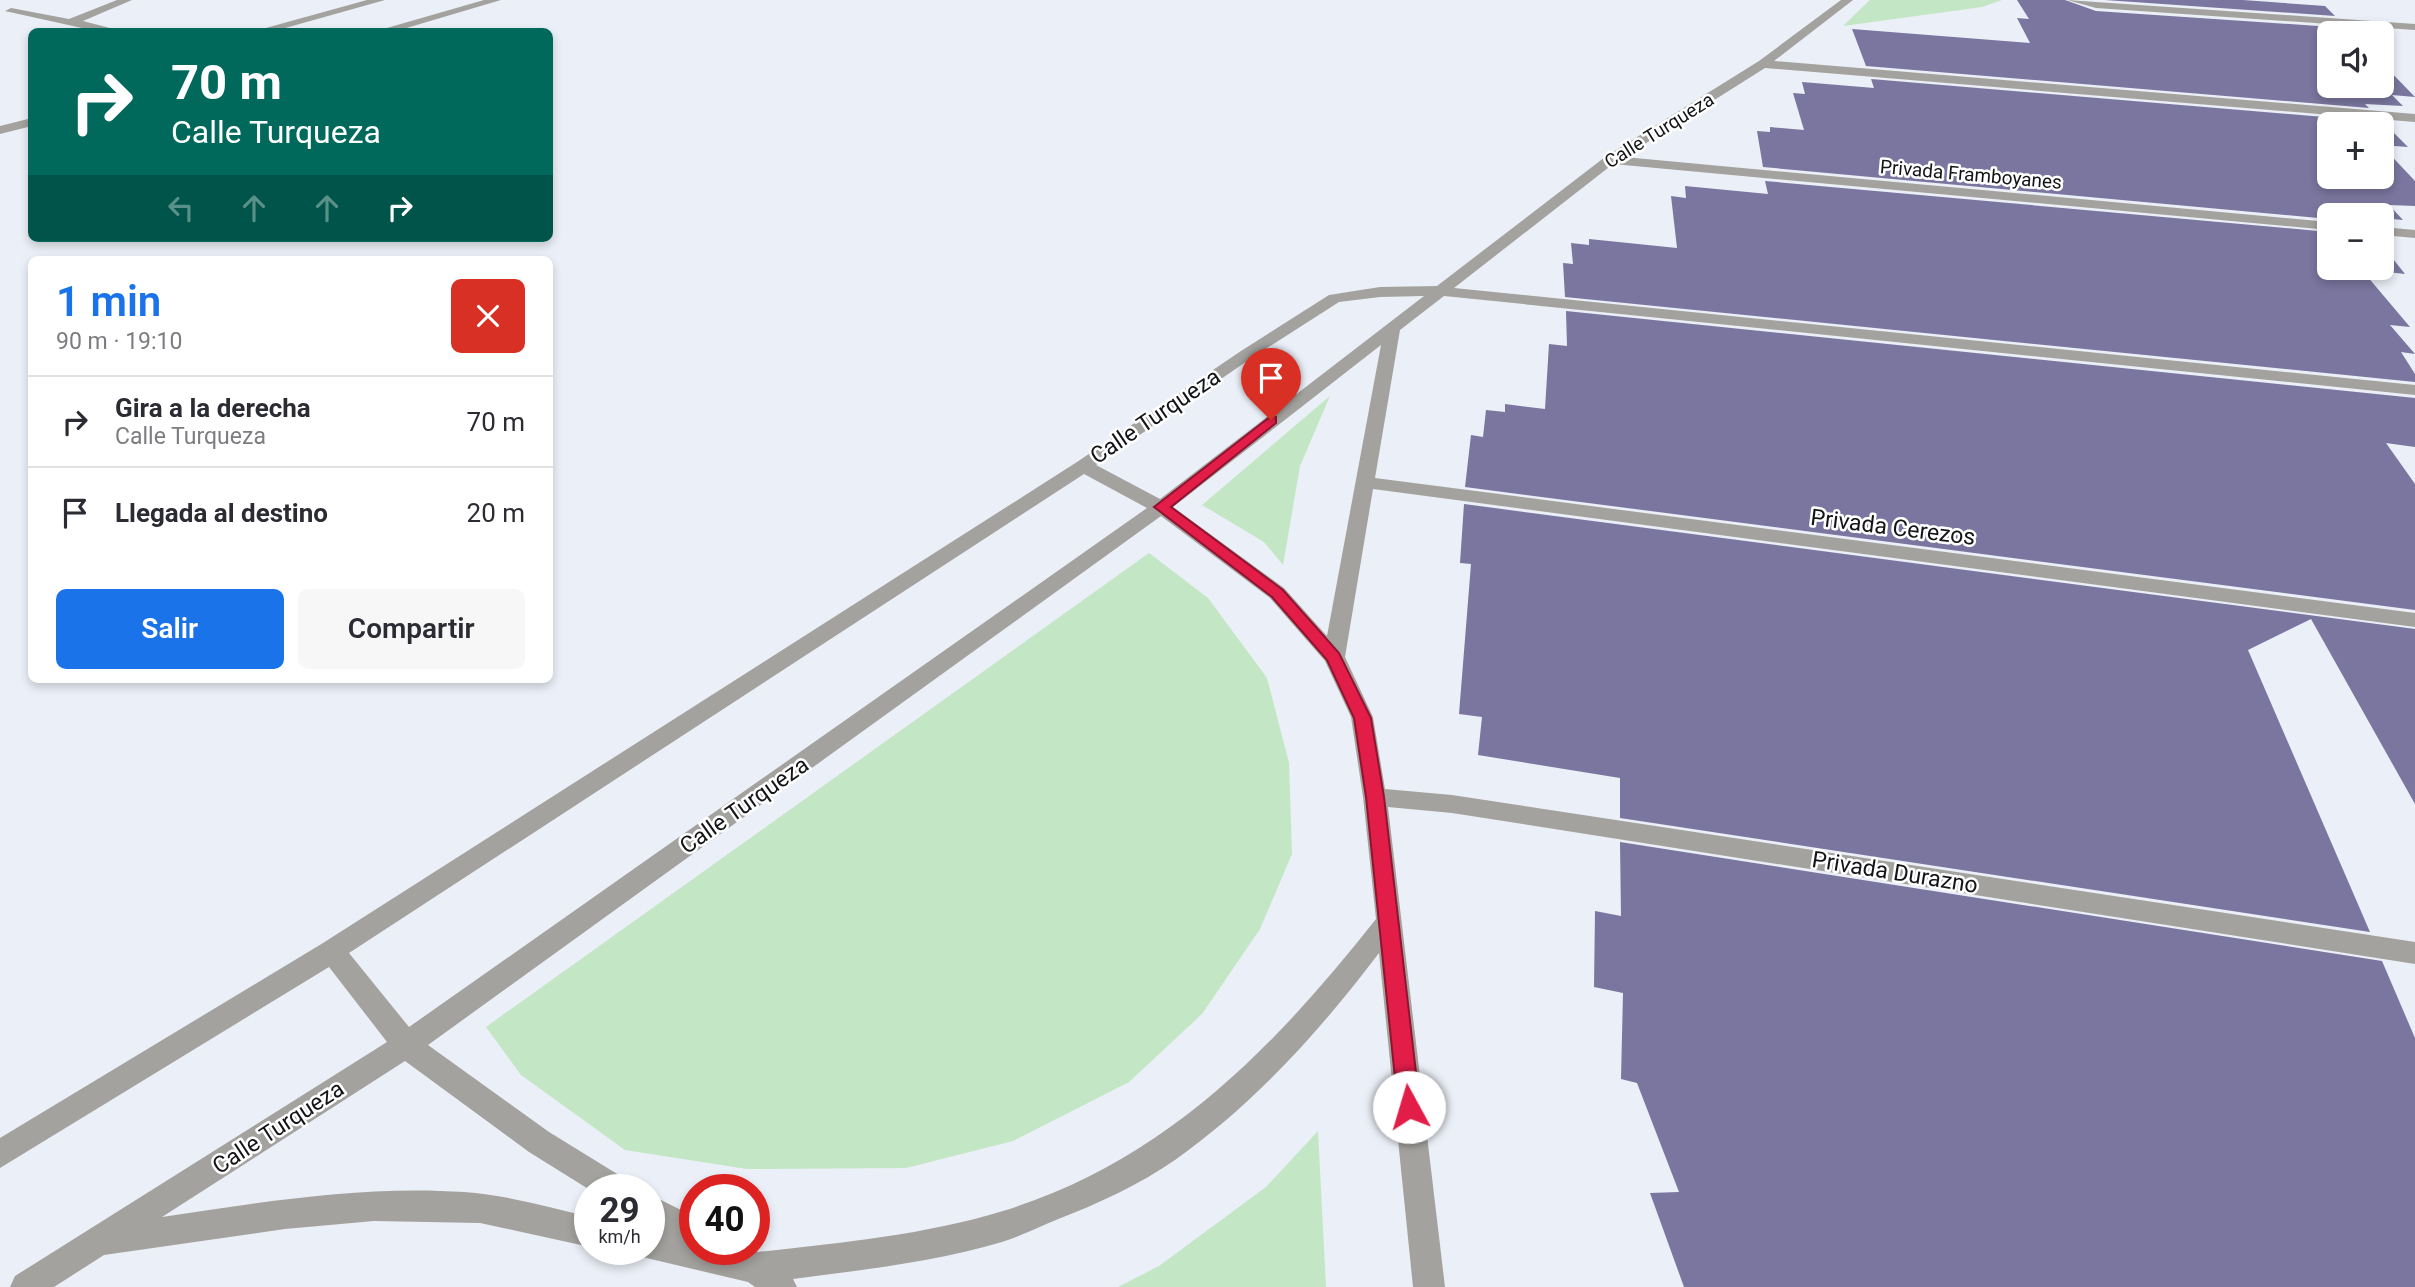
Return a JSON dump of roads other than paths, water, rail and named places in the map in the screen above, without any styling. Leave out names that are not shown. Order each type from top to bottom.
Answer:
[{"type":"street","points":[[71,22],[127,0]]},
{"type":"street","points":[[272,28],[380,0]]},
{"type":"street","points":[[393,28],[496,0]]},
{"type":"street","name":"Calle Turqueza","points":[[26,1287],[406,1045],[1161,507],[1610,160],[1763,65],[1848,0]]},
{"type":"street","points":[[2072,0],[2096,5],[2415,27]]},
{"type":"street","points":[[11,11],[100,28]]},
{"type":"street","points":[[325,15],[335,25]]},
{"type":"street","points":[[1763,65],[2415,118]]},
{"type":"street","points":[[0,130],[28,123]]},
{"type":"street","name":"Privada Framboyanes","points":[[1610,160],[2317,225]]},
{"type":"street","points":[[2394,232],[2415,234]]},
{"type":"street","points":[[1440,291],[2415,390]]},
{"type":"street","name":"Calle Turqueza","points":[[0,1154],[332,951],[1083,466],[1247,354],[1335,298],[1380,292],[1440,291]]},
{"type":"street","points":[[1334,657],[1392,330]]},
{"type":"street","points":[[1083,466],[1161,507],[1277,593],[1334,657],[1362,718],[1375,797],[1429,1287]]},
{"type":"street","name":"Privada Cerezos","points":[[1365,482],[2415,620]]},
{"type":"street","name":"Privada Durazno","points":[[1375,797],[1452,804],[2415,953]]},
{"type":"street","points":[[665,1248],[755,1268],[872,1254],[939,1242],[1004,1226],[1088,1192],[1163,1151],[1237,1093],[1279,1054],[1330,997],[1389,921]]},
{"type":"street","points":[[332,951],[406,1045],[539,1142],[591,1174]]},
{"type":"street","points":[[98,1242],[287,1215],[382,1207],[465,1207],[574,1229]]},
{"type":"street","points":[[750,1265],[781,1287]]}]
